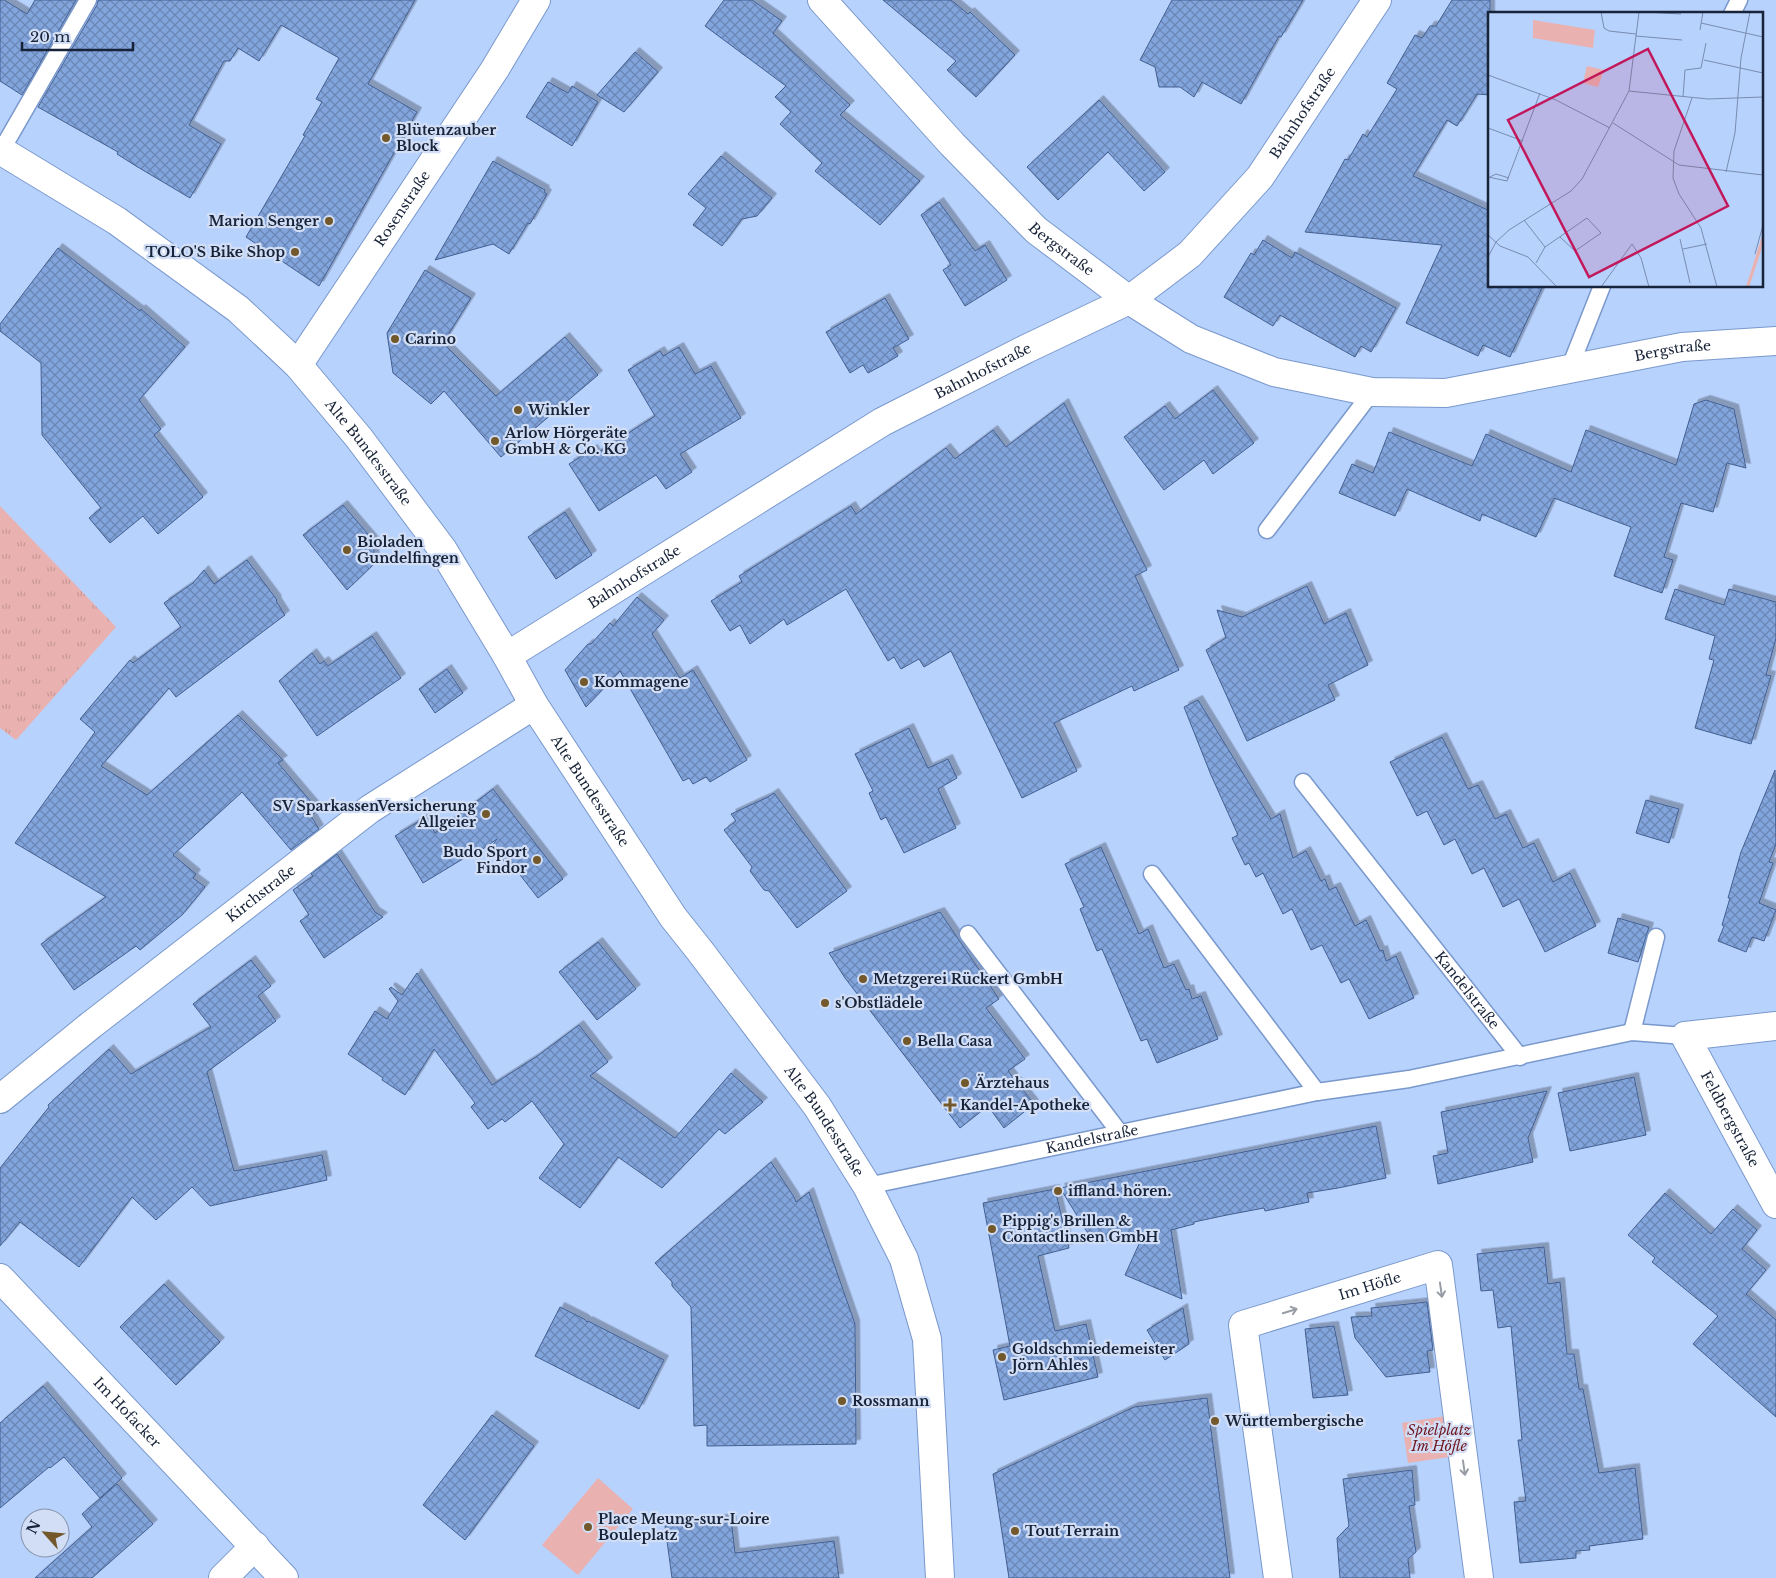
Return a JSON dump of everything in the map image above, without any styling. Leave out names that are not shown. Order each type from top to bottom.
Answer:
[{"type":"street","name":"Rosenstraße","points":[[298,365],[495,69],[536,0]]},
{"type":"street","name":"Bergstraße","points":[[822,0],[952,144],[1036,230],[1129,300],[1192,339],[1274,372],[1372,392],[1446,393],[1682,346],[1776,341]]},
{"type":"street","name":"Bahnhofstraße","points":[[508,656],[882,422],[1026,349],[1129,300],[1190,254],[1260,178],[1376,0]]},
{"type":"street","name":"Alte Bundesstraße","points":[[1,151],[117,221],[238,309],[298,365],[360,438],[442,550],[508,656],[534,705],[673,917],[817,1106],[868,1186],[904,1259],[927,1339],[940,1578]]},
{"type":"street","name":"Kirchstraße","points":[[0,1099],[106,1013],[370,809],[534,705]]},
{"type":"street","name":"Kandelstraße","points":[[1685,1036],[1776,1026]]},
{"type":"street","name":"Feldbergstraße","points":[[1685,1036],[1776,1204]]},
{"type":"street","name":"Im Höfle","points":[[1278,1578],[1243,1325],[1438,1265],[1479,1578]]},
{"type":"street","name":"Im Hofacker","points":[[0,1278],[284,1578]]},
{"type":"street","points":[[224,1578],[255,1546]]},
{"type":"lane","points":[[1,151],[88,0]]},
{"type":"lane","points":[[1733,12],[1739,0]]},
{"type":"lane","points":[[1570,367],[1601,288]]},
{"type":"lane","points":[[1267,530],[1372,392]]},
{"type":"lane","name":"Kandelstraße","points":[[1303,782],[1520,1057]]},
{"type":"lane","points":[[1152,874],[1316,1092]]},
{"type":"lane","points":[[968,934],[1120,1133]]},
{"type":"lane","points":[[1632,1032],[1656,937]]},
{"type":"lane","name":"Kandelstraße","points":[[868,1186],[1316,1092],[1409,1079],[1632,1032],[1685,1036]]},
{"type":"green space","points":[[0,506],[116,627],[16,740],[0,728]]},
{"type":"green space","name":"Spielplatz Im Höfle","points":[[1458,1414],[1463,1455],[1408,1463],[1402,1423]]},
{"type":"green space","name":"Place Meung-sur-Loire Bouleplatz","points":[[598,1478],[633,1509],[578,1575],[542,1545]]},
{"type":"building","points":[[0,0],[4,0],[27,14],[35,0],[76,0],[22,95],[0,81]]},
{"type":"building","points":[[98,0],[415,0],[368,84],[417,112],[319,286],[246,237],[305,136],[303,135],[322,102],[316,99],[339,58],[281,25],[259,61],[238,48],[230,61],[224,61],[189,125],[221,144],[190,198],[117,154],[118,152],[38,107],[97,5]]},
{"type":"building","points":[[724,0],[752,0],[782,21],[773,33],[850,105],[840,115],[920,181],[880,225],[815,171],[822,163],[780,124],[791,112],[775,97],[786,86],[705,26]]},
{"type":"building","points":[[883,0],[951,0],[968,14],[970,12],[1015,55],[976,97],[947,70],[956,61]]},
{"type":"building","points":[[1172,0],[1303,0],[1281,37],[1279,36],[1241,104],[1202,82],[1194,97],[1180,87],[1159,87],[1155,67],[1140,60]]},
{"type":"building","points":[[1452,0],[1490,0],[1490,12],[1488,12],[1488,95],[1477,94],[1457,126],[1447,120],[1413,176],[1488,210],[1488,288],[1542,288],[1510,357],[1483,345],[1478,356],[1406,323],[1442,245],[1305,232],[1345,159],[1348,160],[1363,134],[1367,137],[1397,89],[1387,83],[1415,35],[1422,38],[1430,26],[1436,26]]},
{"type":"building","points":[[635,52],[658,72],[624,112],[597,95]]},
{"type":"building","points":[[548,82],[568,93],[572,86],[598,102],[572,146],[526,117]]},
{"type":"building","points":[[1099,100],[1165,172],[1144,191],[1108,152],[1058,200],[1027,167]]},
{"type":"building","points":[[721,156],[772,198],[757,216],[742,219],[722,246],[693,225],[706,208],[688,194]]},
{"type":"building","points":[[493,161],[545,190],[544,192],[547,194],[530,224],[528,223],[509,254],[493,244],[435,260]]},
{"type":"building","points":[[939,202],[975,251],[985,245],[1007,280],[965,306],[943,270],[951,265],[921,215]]},
{"type":"building","points":[[1263,240],[1292,258],[1295,252],[1396,308],[1371,352],[1361,346],[1355,357],[1280,315],[1273,326],[1224,297],[1251,253],[1254,255]]},
{"type":"building","points":[[58,248],[140,311],[141,309],[185,347],[139,400],[161,429],[154,435],[203,497],[158,534],[143,516],[110,543],[89,518],[101,508],[42,435],[41,363],[0,331],[0,324]]},
{"type":"building","points":[[425,270],[471,298],[443,343],[496,396],[565,337],[598,375],[501,457],[444,391],[431,404],[393,373],[387,333]]},
{"type":"building","points":[[885,298],[909,339],[893,348],[898,356],[883,365],[868,373],[863,365],[850,373],[826,332]]},
{"type":"building","points":[[679,347],[695,374],[711,366],[741,418],[680,454],[692,472],[666,489],[656,475],[599,511],[569,464],[593,449],[596,454],[655,416],[628,370],[660,351],[663,356]]},
{"type":"building","points":[[1213,390],[1254,443],[1213,474],[1204,460],[1164,490],[1124,437],[1165,406],[1175,419]]},
{"type":"building","points":[[1706,400],[1734,409],[1746,468],[1727,463],[1713,512],[1681,503],[1664,557],[1673,560],[1662,593],[1614,576],[1631,527],[1554,498],[1536,537],[1482,514],[1480,521],[1407,489],[1395,516],[1339,493],[1352,464],[1373,473],[1389,432],[1472,466],[1486,434],[1571,472],[1586,430],[1676,465],[1694,404]]},
{"type":"building","points":[[1064,403],[1147,570],[1135,576],[1179,670],[1134,691],[1132,686],[1054,723],[1077,771],[1022,798],[951,651],[924,667],[919,659],[901,669],[894,657],[888,661],[846,589],[787,625],[784,619],[750,644],[740,625],[730,631],[711,601],[742,582],[739,576],[851,506],[856,514],[946,448],[955,459],[993,430],[1006,447]]},
{"type":"building","points":[[343,505],[373,540],[375,563],[347,590],[303,535]]},
{"type":"building","points":[[565,512],[592,555],[556,579],[528,537]]},
{"type":"building","points":[[247,560],[277,600],[285,615],[176,697],[169,688],[101,766],[147,795],[238,715],[283,760],[278,763],[318,810],[311,816],[319,829],[291,850],[242,792],[173,855],[196,874],[193,878],[205,887],[182,915],[140,950],[136,946],[74,990],[41,944],[106,897],[15,843],[95,732],[80,719],[130,660],[133,663],[181,627],[164,603],[193,583],[204,570],[214,584]]},
{"type":"building","points":[[1307,586],[1324,624],[1346,613],[1368,665],[1328,685],[1335,700],[1247,741],[1206,650],[1226,638],[1217,610],[1242,617]]},
{"type":"building","points":[[1675,589],[1724,605],[1729,589],[1776,602],[1776,638],[1766,675],[1771,676],[1751,744],[1695,728],[1714,660],[1709,659],[1715,636],[1665,619]]},
{"type":"building","points":[[637,597],[664,620],[652,634],[680,678],[693,670],[747,760],[710,782],[706,777],[693,784],[689,778],[683,781],[620,671],[586,707],[565,670],[610,623],[613,626]]},
{"type":"building","points":[[372,636],[401,678],[317,736],[279,681],[312,653],[320,664],[324,661],[328,666]]},
{"type":"building","points":[[447,669],[463,693],[435,713],[419,689]]},
{"type":"building","points":[[1198,700],[1271,819],[1280,814],[1293,858],[1306,851],[1321,881],[1325,879],[1329,890],[1336,887],[1355,926],[1366,920],[1380,951],[1383,950],[1386,961],[1396,956],[1414,998],[1369,1019],[1349,979],[1341,983],[1322,945],[1311,950],[1292,909],[1283,914],[1263,873],[1256,877],[1249,863],[1245,865],[1232,838],[1238,835],[1211,775],[1184,707]]},
{"type":"building","points":[[909,728],[928,768],[948,759],[957,778],[938,789],[956,828],[904,853],[886,817],[881,820],[869,793],[873,791],[855,754]]},
{"type":"building","points":[[1442,737],[1468,789],[1478,785],[1495,819],[1506,814],[1523,848],[1534,843],[1553,882],[1570,873],[1596,926],[1545,952],[1519,899],[1503,907],[1484,868],[1472,874],[1455,839],[1444,845],[1427,811],[1417,816],[1390,762]]},
{"type":"building","points":[[1775,770],[1776,844],[1769,862],[1773,863],[1759,903],[1776,910],[1764,941],[1752,937],[1746,952],[1718,941],[1724,926],[1722,925],[1730,898],[1728,898],[1741,852]]},
{"type":"building","points":[[493,789],[563,879],[538,898],[517,871],[514,874],[492,846],[497,839],[477,853],[476,851],[423,883],[395,836],[426,817],[435,833]]},
{"type":"building","points":[[774,793],[847,891],[797,928],[769,891],[764,890],[750,871],[752,867],[724,830],[736,821],[731,814]]},
{"type":"building","points":[[1646,800],[1679,809],[1669,843],[1636,833]]},
{"type":"building","points":[[1101,847],[1139,934],[1148,929],[1164,968],[1174,964],[1186,990],[1189,989],[1192,999],[1201,996],[1218,1039],[1157,1063],[1147,1039],[1141,1041],[1102,949],[1097,951],[1080,909],[1084,907],[1065,864]]},
{"type":"building","points":[[337,854],[375,912],[383,917],[324,958],[300,921],[309,915],[293,890],[313,876],[311,874]]},
{"type":"building","points":[[940,912],[999,999],[986,1008],[1025,1059],[1008,1071],[1034,1104],[1004,1128],[988,1106],[960,1128],[845,978],[829,953]]},
{"type":"building","points":[[1618,918],[1649,927],[1638,962],[1608,953]]},
{"type":"building","points":[[598,942],[636,989],[597,1020],[559,972]]},
{"type":"building","points":[[251,960],[271,986],[258,996],[276,1021],[207,1072],[234,1171],[322,1155],[327,1180],[210,1206],[192,1187],[156,1220],[132,1197],[79,1267],[20,1222],[0,1246],[0,1168],[49,1107],[48,1105],[109,1049],[131,1074],[211,1027],[193,1004]]},
{"type":"building","points":[[417,973],[492,1085],[536,1057],[579,1025],[608,1062],[590,1076],[675,1138],[731,1073],[763,1102],[725,1134],[719,1129],[662,1188],[618,1157],[580,1208],[539,1178],[564,1144],[532,1101],[505,1122],[502,1119],[488,1129],[471,1107],[475,1103],[434,1049],[405,1095],[348,1054],[375,1011],[387,1019],[398,1001],[389,989],[391,987],[402,995]]},
{"type":"building","points":[[1634,1077],[1646,1135],[1570,1151],[1558,1093]]},
{"type":"building","points":[[1547,1091],[1528,1138],[1533,1162],[1438,1184],[1433,1156],[1448,1153],[1441,1112]]},
{"type":"building","points":[[1376,1126],[1386,1178],[1307,1193],[1309,1202],[1265,1211],[1264,1208],[1227,1215],[1194,1222],[1194,1224],[1171,1230],[1182,1299],[1125,1275],[1144,1233],[1094,1243],[1060,1188]]},
{"type":"building","points":[[771,1162],[796,1202],[809,1192],[855,1324],[856,1444],[707,1446],[707,1425],[694,1426],[691,1307],[655,1263]]},
{"type":"building","points":[[1055,1189],[1069,1248],[1038,1256],[1055,1331],[1086,1324],[1098,1377],[1004,1400],[993,1350],[1010,1346],[983,1203]]},
{"type":"building","points":[[1665,1193],[1711,1234],[1733,1209],[1757,1230],[1742,1249],[1766,1270],[1746,1294],[1776,1320],[1776,1417],[1693,1344],[1718,1316],[1652,1262],[1655,1258],[1628,1235]]},
{"type":"building","points":[[1544,1247],[1548,1284],[1560,1282],[1567,1354],[1574,1354],[1579,1389],[1583,1389],[1599,1473],[1635,1468],[1643,1539],[1589,1546],[1590,1550],[1576,1551],[1576,1558],[1520,1563],[1514,1502],[1526,1501],[1518,1440],[1522,1440],[1511,1326],[1498,1328],[1493,1290],[1481,1291],[1477,1254]]},
{"type":"building","points":[[164,1284],[220,1342],[176,1385],[120,1327]]},
{"type":"building","points":[[1427,1302],[1433,1350],[1427,1351],[1430,1372],[1386,1377],[1355,1338],[1351,1317],[1372,1316],[1371,1308]]},
{"type":"building","points":[[560,1307],[664,1360],[639,1409],[535,1356]]},
{"type":"building","points":[[1183,1308],[1189,1344],[1165,1360],[1147,1330]]},
{"type":"building","points":[[1334,1326],[1348,1395],[1313,1398],[1305,1329]]},
{"type":"building","points":[[43,1386],[122,1478],[100,1498],[64,1457],[49,1467],[0,1508],[0,1423]]},
{"type":"building","points":[[1207,1398],[1230,1578],[1009,1578],[993,1474],[1134,1407]]},
{"type":"building","points":[[492,1415],[534,1446],[465,1540],[423,1505]]},
{"type":"building","points":[[1412,1470],[1415,1505],[1409,1506],[1416,1552],[1408,1559],[1410,1578],[1340,1578],[1337,1538],[1349,1526],[1343,1479]]},
{"type":"building","points":[[117,1484],[153,1524],[92,1578],[35,1578],[57,1558],[70,1558],[70,1547],[92,1527],[82,1514]]},
{"type":"building","points":[[731,1518],[735,1553],[834,1541],[839,1578],[672,1578],[665,1526]]},
{"type":"place","name":"Blütenzauber Block","points":[[386,138]]},
{"type":"place","name":"Marion Senger","points":[[329,221]]},
{"type":"place","name":"TOLO'S Bike Shop","points":[[295,252]]},
{"type":"place","name":"Carino","points":[[395,339]]},
{"type":"place","name":"Winkler","points":[[518,410]]},
{"type":"place","name":"Arlow Hörgeräte GmbH & Co. KG","points":[[495,441]]},
{"type":"place","name":"Bioladen Gundelfingen","points":[[347,550]]},
{"type":"place","name":"Kommagene","points":[[584,682]]},
{"type":"place","name":"SV SparkassenVersicherung Allgeier","points":[[486,814]]},
{"type":"place","name":"Budo Sport Findor","points":[[537,860]]},
{"type":"place","name":"Metzgerei Rückert GmbH","points":[[863,979]]},
{"type":"place","name":"s'Obstlädele","points":[[825,1003]]},
{"type":"place","name":"Bella Casa","points":[[907,1041]]},
{"type":"place","name":"Ärztehaus","points":[[965,1083]]},
{"type":"place","name":"Kandel-Apotheke","points":[[950,1105]]},
{"type":"place","name":"iffland. hören.","points":[[1058,1191]]},
{"type":"place","name":"Pippig's Brillen & Contactlinsen GmbH","points":[[992,1229]]},
{"type":"place","name":"Goldschmiedemeister Jörn Ahles","points":[[1002,1357]]},
{"type":"place","name":"Rossmann","points":[[842,1401]]},
{"type":"place","name":"Württembergische","points":[[1215,1421]]},
{"type":"place","name":"Place Meung-sur-Loire Bouleplatz","points":[[588,1527]]},
{"type":"place","name":"Tout Terrain","points":[[1015,1531]]}]
